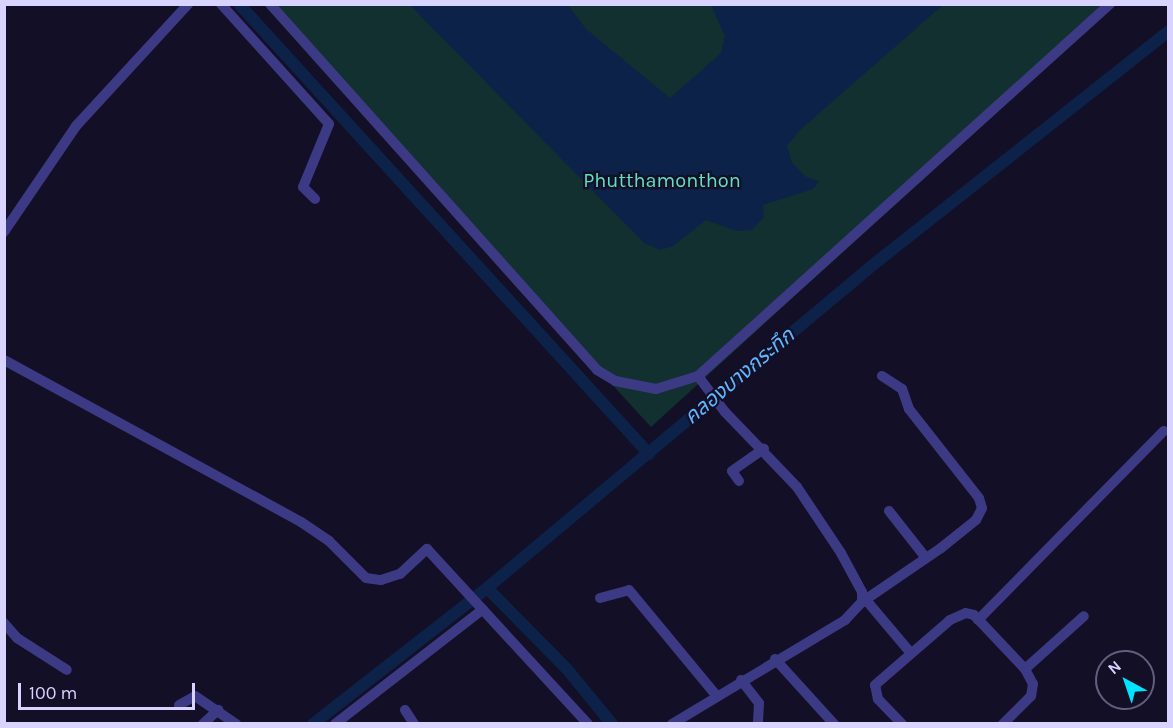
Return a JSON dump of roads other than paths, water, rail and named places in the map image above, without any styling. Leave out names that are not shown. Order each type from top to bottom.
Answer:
[{"type":"street","points":[[4,232],[76,126],[188,4]]},
{"type":"street","points":[[221,4],[329,124],[303,187],[315,200]]},
{"type":"street","points":[[270,4],[597,370],[615,381],[656,389],[698,376],[1110,4]]},
{"type":"street","points":[[4,360],[301,522],[329,541],[366,578],[381,580],[400,574],[427,549],[588,723]]},
{"type":"street","points":[[698,376],[718,404],[764,449],[796,487],[841,553],[862,592],[864,601],[910,652]]},
{"type":"street","points":[[672,723],[775,659],[845,620],[864,601],[976,520],[982,508],[979,498],[909,409],[902,389],[882,376]]},
{"type":"street","points":[[978,620],[1164,431]]},
{"type":"street","points":[[739,481],[732,471],[764,449]]},
{"type":"street","points":[[889,511],[926,558]]},
{"type":"street","points":[[600,598],[629,590],[716,695]]},
{"type":"street","points":[[335,723],[480,606]]},
{"type":"street","points":[[902,723],[873,690],[910,652],[959,614],[974,615],[1025,669],[1033,684],[1031,696],[1003,723]]},
{"type":"street","points":[[1025,669],[1084,616]]},
{"type":"street","points":[[4,623],[17,638],[67,670]]},
{"type":"street","points":[[775,659],[834,723]]},
{"type":"street","points":[[741,680],[759,703],[758,723]]},
{"type":"street","points":[[179,705],[195,696],[236,723]]},
{"type":"street","points":[[203,723],[218,710]]},
{"type":"street","points":[[405,710],[414,723]]},
{"type":"water","points":[[410,5],[568,5],[586,29],[670,98],[721,53],[725,36],[711,5],[943,5],[800,130],[787,146],[792,163],[806,177],[819,181],[813,189],[763,205],[764,217],[752,230],[736,231],[706,220],[673,246],[660,250],[644,243]]},
{"type":"waterway","points":[[239,4],[649,454]]},
{"type":"waterway","name":"คลองบางกระทึก","points":[[313,724],[487,588],[874,264],[1168,32]]},
{"type":"waterway","points":[[487,588],[566,668],[612,724]]},
{"type":"park label","name":"Phutthamonthon","points":[[662,180]]}]
